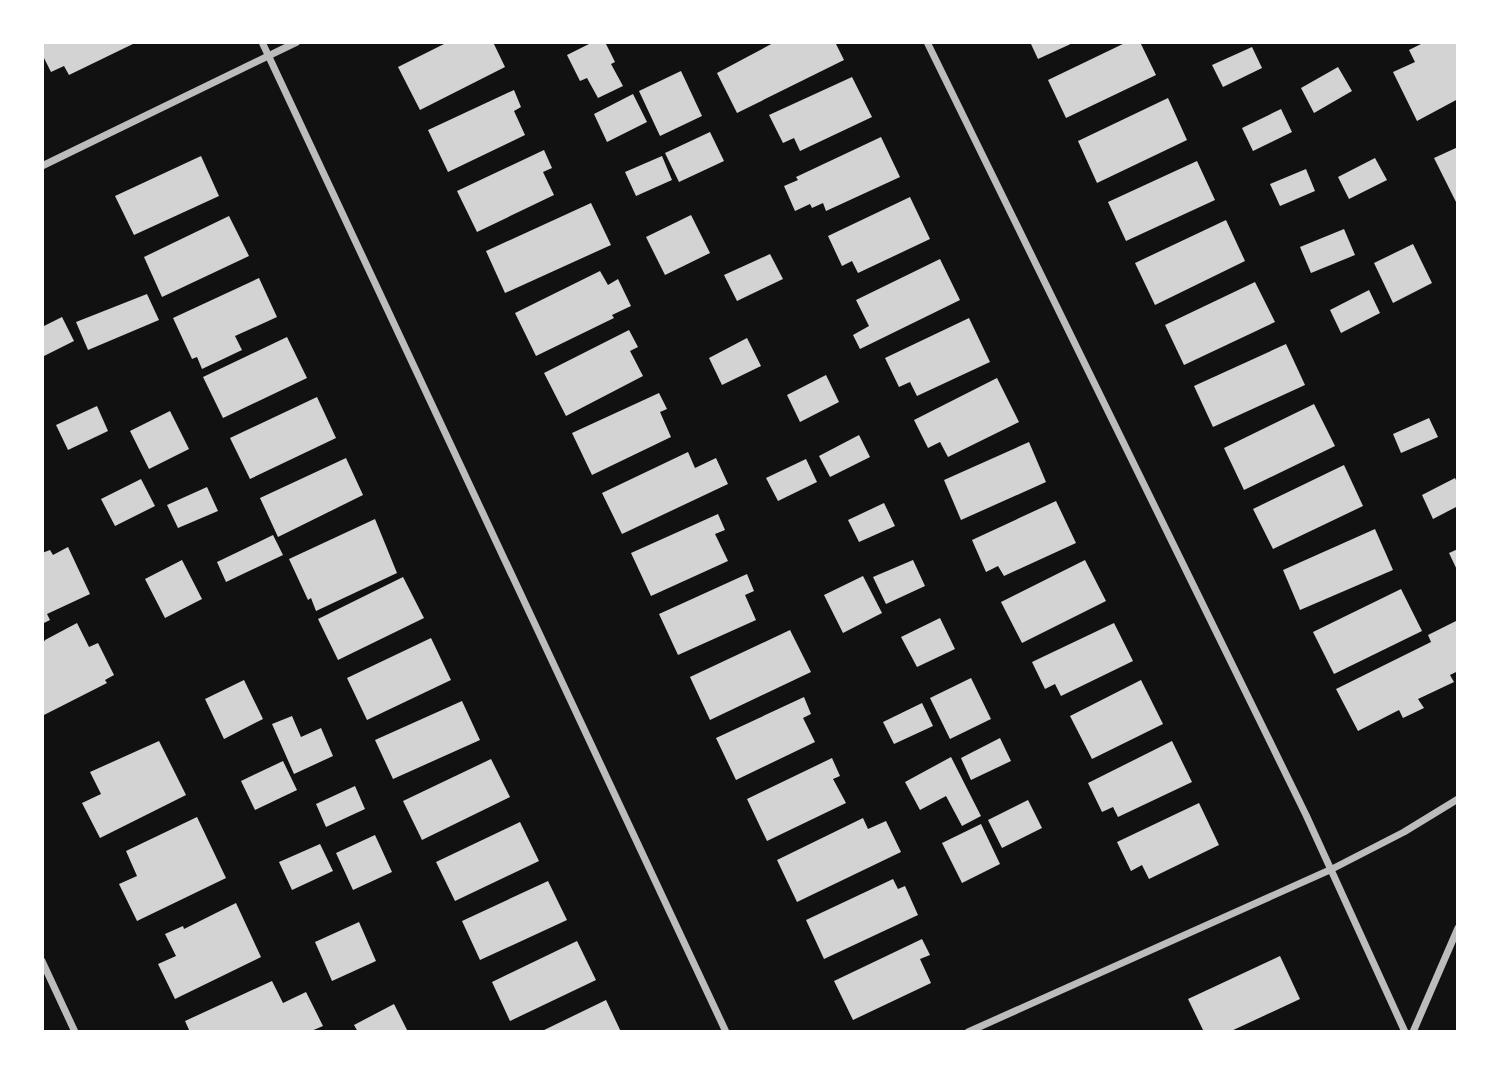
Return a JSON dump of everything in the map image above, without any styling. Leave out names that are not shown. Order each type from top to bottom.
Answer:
[{"type":"street","points":[[262,42],[726,1032]]},
{"type":"street","points":[[42,166],[297,42]]},
{"type":"street","points":[[927,42],[1332,869],[1405,1032]]},
{"type":"street","points":[[968,1032],[1332,869],[1404,832],[1458,799]]},
{"type":"street","points":[[1413,1032],[1458,928]]},
{"type":"street","points":[[42,961],[75,1032]]},
{"type":"building","points":[[42,42],[137,42],[69,75],[64,66],[51,72],[42,54]]},
{"type":"building","points":[[448,42],[493,42],[505,67],[420,110],[398,67]]},
{"type":"building","points":[[593,42],[605,42],[615,62],[611,64],[623,86],[598,98],[587,78],[580,81],[567,55]]},
{"type":"building","points":[[775,42],[835,42],[844,60],[737,113],[717,73]]},
{"type":"building","points":[[1030,42],[1075,42],[1038,59]]},
{"type":"building","points":[[1127,42],[1140,42],[1156,75],[1066,118],[1048,80]]},
{"type":"building","points":[[1425,42],[1458,44],[1458,99],[1417,121],[1393,72],[1415,62],[1409,50]]},
{"type":"building","points":[[1252,47],[1262,68],[1223,87],[1212,65]]},
{"type":"building","points":[[1338,67],[1352,91],[1314,113],[1301,88]]},
{"type":"building","points":[[681,71],[702,116],[660,136],[639,91]]},
{"type":"building","points":[[852,77],[872,117],[800,151],[794,138],[783,143],[769,115]]},
{"type":"building","points":[[514,90],[521,107],[514,111],[525,135],[448,172],[428,130]]},
{"type":"building","points":[[633,94],[647,122],[607,142],[594,114]]},
{"type":"building","points":[[1168,98],[1187,140],[1097,183],[1078,141]]},
{"type":"building","points":[[1281,109],[1292,132],[1253,151],[1242,128]]},
{"type":"building","points":[[710,132],[724,161],[679,182],[665,153]]},
{"type":"building","points":[[881,137],[900,177],[826,211],[823,203],[812,208],[810,204],[795,211],[784,186],[798,180],[796,177]]},
{"type":"building","points":[[1458,147],[1458,206],[1434,158]]},
{"type":"building","points":[[544,150],[552,168],[543,172],[554,195],[477,232],[457,191]]},
{"type":"building","points":[[201,156],[219,196],[134,235],[115,196]]},
{"type":"building","points":[[662,156],[672,180],[636,196],[625,172]]},
{"type":"building","points":[[1375,158],[1387,180],[1349,199],[1338,177]]},
{"type":"building","points":[[1197,161],[1215,200],[1126,241],[1108,202]]},
{"type":"building","points":[[1306,169],[1315,191],[1280,206],[1270,184]]},
{"type":"building","points":[[910,197],[930,239],[858,273],[852,261],[842,266],[828,236]]},
{"type":"building","points":[[591,203],[611,245],[505,293],[486,251]]},
{"type":"building","points":[[691,215],[710,253],[665,275],[646,237]]},
{"type":"building","points":[[229,216],[249,256],[162,297],[144,257]]},
{"type":"building","points":[[1226,220],[1245,261],[1155,305],[1135,263]]},
{"type":"building","points":[[1344,229],[1355,255],[1311,273],[1300,247]]},
{"type":"building","points":[[1413,244],[1432,283],[1393,303],[1374,263]]},
{"type":"building","points":[[770,254],[783,279],[737,301],[724,275]]},
{"type":"building","points":[[940,259],[960,300],[860,349],[853,335],[869,326],[856,300]]},
{"type":"building","points":[[600,271],[608,285],[618,279],[631,306],[612,315],[614,318],[536,356],[515,313]]},
{"type":"building","points":[[259,278],[277,317],[235,336],[242,350],[202,369],[197,357],[192,359],[173,318]]},
{"type":"building","points":[[1255,282],[1275,322],[1184,365],[1165,325]]},
{"type":"building","points":[[1369,290],[1380,313],[1341,333],[1330,310]]},
{"type":"building","points":[[147,294],[159,320],[88,350],[76,322]]},
{"type":"building","points":[[62,317],[74,341],[42,357],[42,327]]},
{"type":"building","points":[[969,318],[990,362],[917,396],[910,382],[899,387],[885,358]]},
{"type":"building","points":[[629,330],[638,347],[630,351],[643,376],[566,416],[544,373]]},
{"type":"building","points":[[287,337],[307,378],[223,418],[203,377]]},
{"type":"building","points":[[747,338],[761,366],[722,385],[709,358]]},
{"type":"building","points":[[1286,344],[1305,385],[1213,427],[1194,386]]},
{"type":"building","points":[[826,375],[839,402],[800,422],[787,395]]},
{"type":"building","points":[[997,378],[1019,422],[948,457],[940,442],[928,448],[914,420]]},
{"type":"building","points":[[659,393],[667,409],[660,412],[671,437],[592,475],[572,433]]},
{"type":"building","points":[[317,397],[336,438],[250,479],[230,438]]},
{"type":"building","points":[[1314,404],[1335,446],[1244,490],[1224,448]]},
{"type":"building","points":[[97,406],[108,431],[68,450],[56,425]]},
{"type":"building","points":[[170,411],[189,449],[149,469],[130,431]]},
{"type":"building","points":[[1429,418],[1438,437],[1401,453],[1393,434]]},
{"type":"building","points":[[859,435],[870,457],[830,477],[819,456]]},
{"type":"building","points":[[1029,442],[1046,482],[961,520],[944,480]]},
{"type":"building","points":[[688,452],[695,468],[716,458],[728,484],[622,534],[602,493]]},
{"type":"building","points":[[346,458],[363,495],[278,537],[260,498]]},
{"type":"building","points":[[806,459],[817,482],[778,501],[766,478]]},
{"type":"building","points":[[1344,465],[1363,506],[1273,549],[1253,509]]},
{"type":"building","points":[[1455,478],[1458,485],[1458,506],[1433,519],[1422,495]]},
{"type":"building","points":[[141,479],[155,506],[115,526],[101,499]]},
{"type":"building","points":[[207,487],[218,511],[178,528],[167,505]]},
{"type":"building","points":[[1056,501],[1076,543],[1004,576],[998,566],[986,572],[972,540]]},
{"type":"building","points":[[884,503],[895,526],[859,542],[848,520]]},
{"type":"building","points":[[718,514],[725,530],[715,534],[728,561],[651,596],[631,553]]},
{"type":"building","points":[[375,519],[397,573],[316,611],[289,559]]},
{"type":"building","points":[[1375,529],[1393,570],[1300,610],[1283,570]]},
{"type":"building","points":[[273,535],[283,555],[226,582],[217,562]]},
{"type":"building","points":[[68,547],[90,594],[47,614],[50,620],[42,624],[42,553],[50,550],[53,555]]},
{"type":"building","points":[[1458,549],[1458,572],[1449,553]]},
{"type":"building","points":[[182,560],[202,599],[165,618],[145,579]]},
{"type":"building","points":[[913,560],[925,586],[886,604],[873,577]]},
{"type":"building","points":[[1085,560],[1106,601],[1022,643],[1001,602]]},
{"type":"building","points":[[747,574],[754,591],[745,595],[756,620],[678,655],[659,614]]},
{"type":"building","points":[[863,576],[882,613],[843,633],[824,595]]},
{"type":"building","points":[[403,577],[424,618],[338,660],[318,619]]},
{"type":"building","points":[[1401,589],[1422,631],[1334,674],[1313,632]]},
{"type":"building","points":[[940,618],[955,649],[917,667],[901,637]]},
{"type":"building","points":[[1456,621],[1458,671],[1450,675],[1454,682],[1418,699],[1424,708],[1403,718],[1399,710],[1358,731],[1336,689],[1431,642],[1428,635]]},
{"type":"building","points":[[77,623],[89,647],[98,643],[114,675],[105,680],[107,683],[42,716],[42,645],[45,640]]},
{"type":"building","points":[[1114,623],[1133,661],[1061,696],[1055,684],[1045,689],[1032,662]]},
{"type":"building","points":[[790,630],[811,672],[710,720],[690,677]]},
{"type":"building","points":[[431,638],[451,680],[367,720],[347,678]]},
{"type":"building","points":[[971,678],[991,719],[950,739],[930,698]]},
{"type":"building","points":[[244,680],[263,719],[224,739],[205,699]]},
{"type":"building","points":[[1141,680],[1163,724],[1092,759],[1070,716]]},
{"type":"building","points":[[804,697],[811,714],[803,718],[815,742],[736,780],[716,738]]},
{"type":"building","points":[[462,701],[480,740],[393,779],[375,740]]},
{"type":"building","points":[[922,703],[933,726],[894,744],[883,722]]},
{"type":"building","points":[[292,716],[301,737],[321,728],[333,756],[294,774],[272,724]]},
{"type":"building","points":[[1000,738],[1011,761],[971,780],[961,758]]},
{"type":"building","points":[[159,741],[186,795],[100,838],[82,803],[101,794],[90,772]]},
{"type":"building","points":[[1172,741],[1192,782],[1118,817],[1113,807],[1102,812],[1088,783]]},
{"type":"building","points":[[951,757],[981,816],[962,826],[946,796],[920,810],[905,782]]},
{"type":"building","points":[[832,758],[840,776],[833,779],[846,803],[767,841],[747,799]]},
{"type":"building","points":[[491,759],[510,797],[422,840],[403,801]]},
{"type":"building","points":[[283,761],[297,790],[255,810],[241,781]]},
{"type":"building","points":[[355,786],[365,809],[326,827],[316,804]]},
{"type":"building","points":[[1028,800],[1042,828],[1002,848],[988,820]]},
{"type":"building","points":[[1199,803],[1219,845],[1149,879],[1142,865],[1131,871],[1117,842]]},
{"type":"building","points":[[197,817],[226,878],[137,921],[119,884],[137,876],[126,851]]},
{"type":"building","points":[[863,818],[868,829],[886,821],[901,852],[797,902],[777,860]]},
{"type":"building","points":[[520,822],[539,861],[455,901],[436,862]]},
{"type":"building","points":[[981,824],[1000,864],[962,883],[942,843]]},
{"type":"building","points":[[375,835],[392,872],[353,890],[336,853]]},
{"type":"building","points":[[320,844],[333,871],[292,890],[279,862]]},
{"type":"building","points":[[893,879],[898,889],[905,886],[918,915],[824,959],[806,920]]},
{"type":"building","points":[[548,881],[567,920],[480,960],[462,921]]},
{"type":"building","points":[[236,903],[261,957],[175,999],[158,964],[176,956],[165,934],[183,926],[184,929]]},
{"type":"building","points":[[359,922],[376,961],[332,981],[315,942]]},
{"type":"building","points":[[922,939],[930,955],[920,959],[931,983],[853,1020],[834,981]]},
{"type":"building","points":[[577,941],[596,980],[510,1021],[492,982]]},
{"type":"building","points":[[1280,956],[1300,999],[1229,1032],[1204,1032],[1188,999]]},
{"type":"building","points":[[272,981],[283,1003],[306,992],[323,1026],[309,1032],[190,1032],[185,1021]]},
{"type":"building","points":[[606,1000],[621,1032],[540,1032]]},
{"type":"building","points":[[394,1004],[408,1032],[358,1032],[354,1025]]}]
